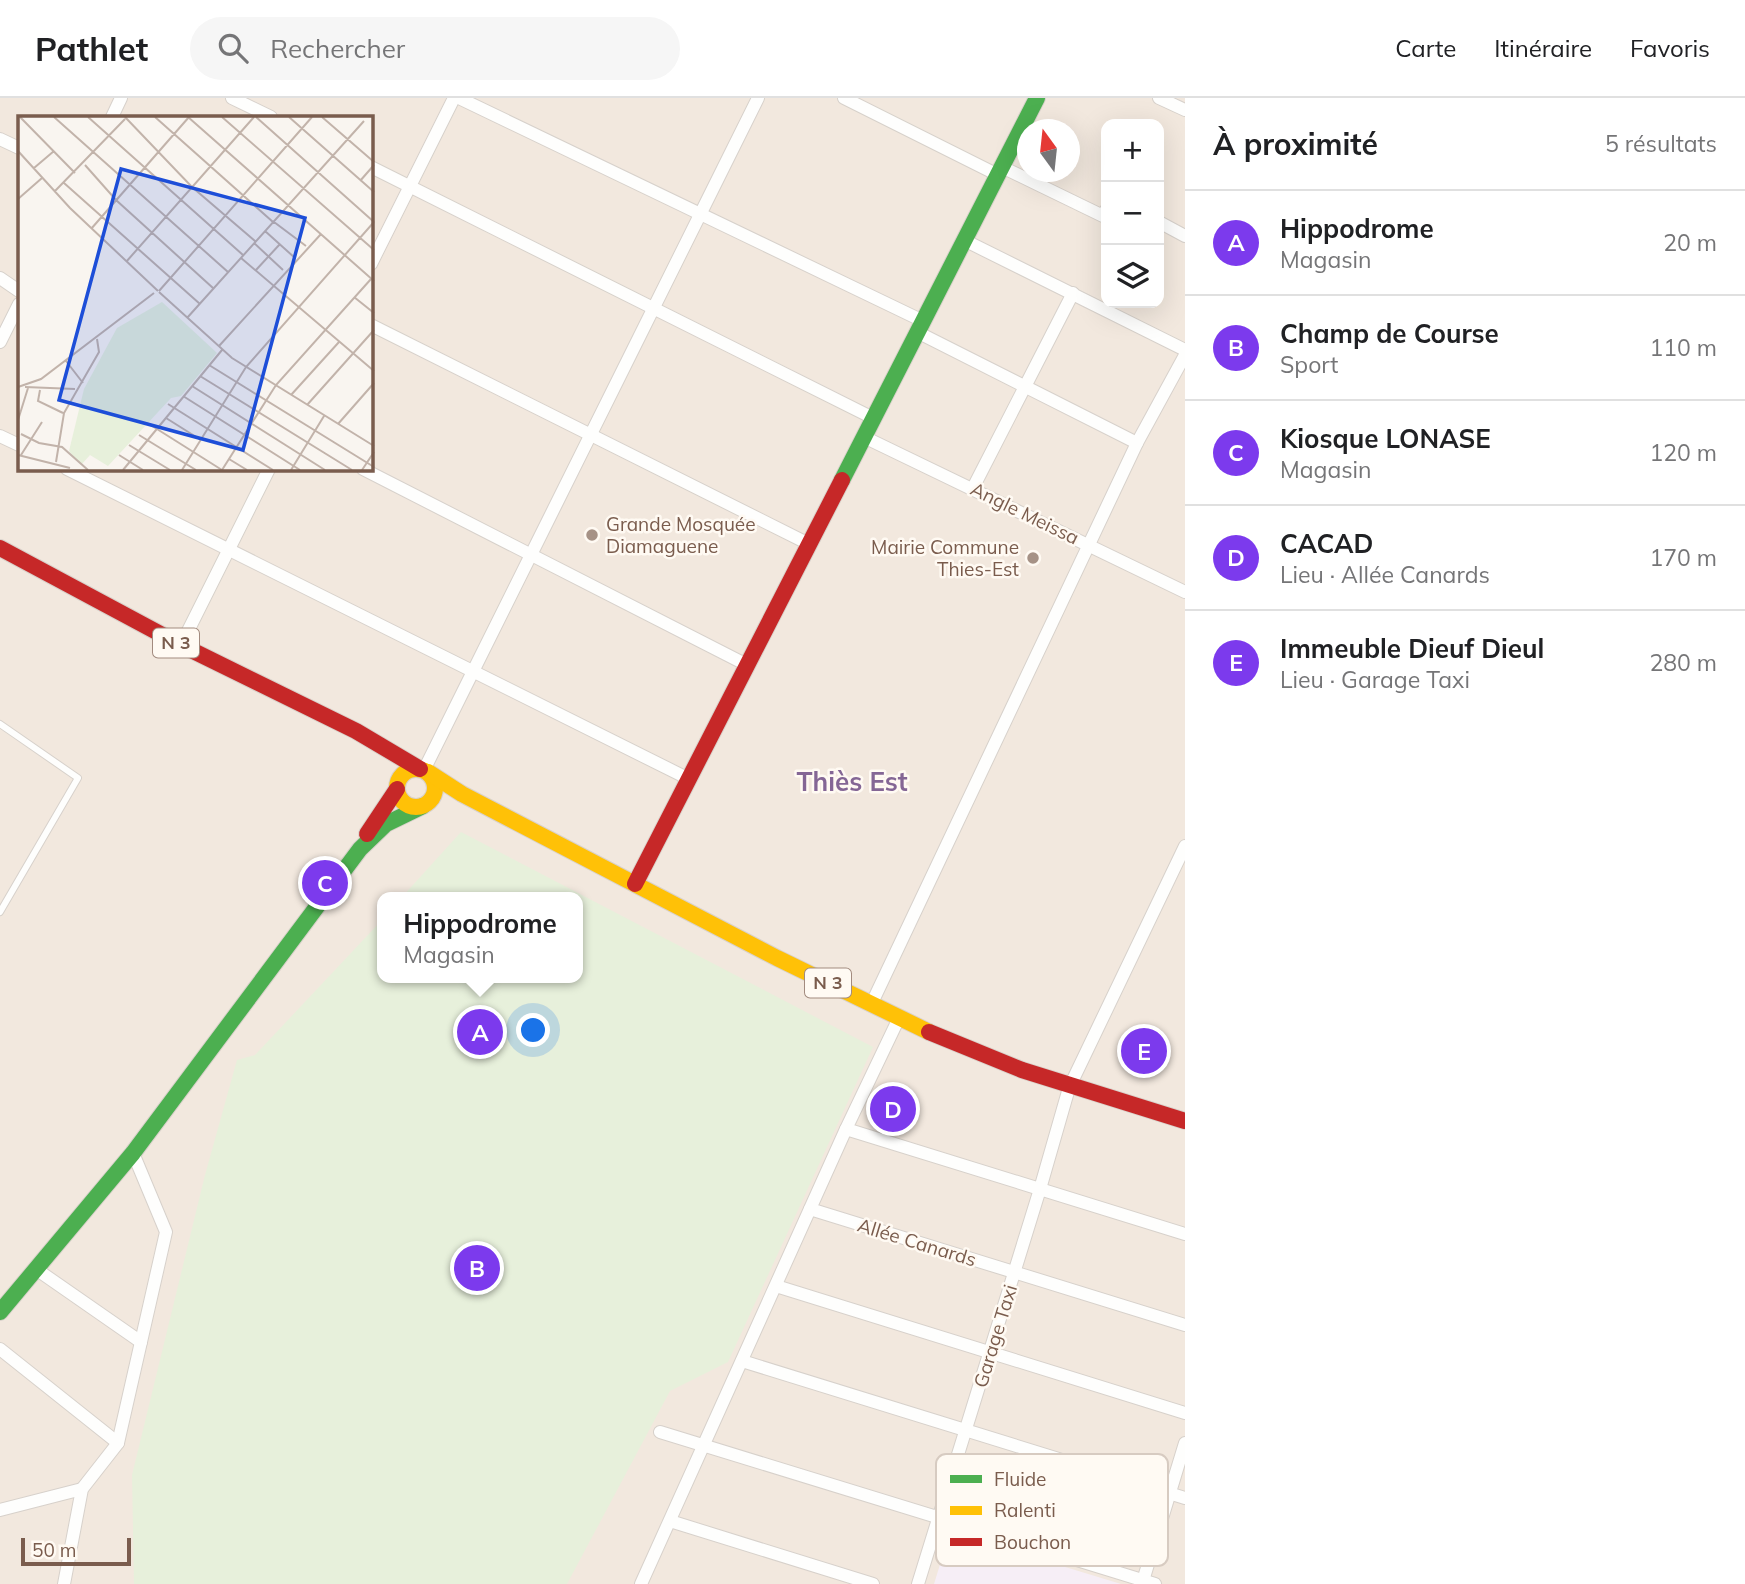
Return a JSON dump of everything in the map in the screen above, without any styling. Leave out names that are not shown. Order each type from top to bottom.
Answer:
[{"type":"main road","points":[[635,884],[1037,98]]},
{"type":"main road","name":"N 3","points":[[0,548],[181,645],[356,731],[462,794],[871,1005],[970,1050],[1069,1088],[1185,1121]]},
{"type":"main road","name":"N 3","points":[[356,731],[398,784]]},
{"type":"main road","points":[[0,1312],[133,1153],[360,849],[386,824],[425,805],[433,798],[436,784],[424,770],[408,771],[373,822],[360,849]]},
{"type":"main road","points":[[398,784],[399,796],[408,806],[425,805]]},
{"type":"main road","name":"N 3","points":[[425,805],[454,803],[487,807]]},
{"type":"street","points":[[112,116],[121,98]]},
{"type":"street","points":[[232,98],[269,116]]},
{"type":"street","points":[[373,260],[456,98],[700,214],[920,326],[1024,386],[1137,443]]},
{"type":"street","points":[[424,770],[758,98]]},
{"type":"street","points":[[844,98],[1101,215]]},
{"type":"street","points":[[1159,98],[1185,110]]},
{"type":"street","points":[[0,139],[18,148]]},
{"type":"street","points":[[373,168],[873,418]]},
{"type":"street","points":[[1164,225],[1185,236]]},
{"type":"street","points":[[871,1005],[1137,443],[1185,352],[964,240]]},
{"type":"street","points":[[0,278],[18,290]]},
{"type":"street","points":[[973,488],[1073,293]]},
{"type":"street","points":[[0,342],[18,305]]},
{"type":"street","points":[[373,326],[809,544]]},
{"type":"street","points":[[0,436],[18,445]]},
{"type":"street","name":"Angle Meissa","points":[[864,437],[1185,592]]},
{"type":"street","points":[[71,471],[689,779]]},
{"type":"street","points":[[181,645],[268,471]]},
{"type":"street","points":[[367,471],[747,665]]},
{"type":"street","name":"Garage Taxi","points":[[959,1454],[1069,1088],[1185,846]]},
{"type":"street","points":[[641,1584],[846,1129],[900,1018]]},
{"type":"street","points":[[846,1129],[1185,1234]]},
{"type":"street","points":[[64,1584],[82,1489],[118,1443],[166,1232],[133,1153]]},
{"type":"street","name":"Allée Canards","points":[[810,1209],[1185,1325]]},
{"type":"street","points":[[36,1269],[141,1342]]},
{"type":"street","points":[[776,1286],[1185,1413]]},
{"type":"street","points":[[0,1349],[118,1443]]},
{"type":"street","points":[[742,1361],[1044,1454]]},
{"type":"street","points":[[660,1432],[936,1516]]},
{"type":"street","points":[[1168,1500],[1185,1443]]},
{"type":"street","points":[[0,1510],[82,1489]]},
{"type":"street","points":[[1170,1493],[1185,1498]]},
{"type":"street","points":[[670,1521],[873,1584]]},
{"type":"street","name":"Garage Taxi","points":[[918,1584],[936,1527]]},
{"type":"street","points":[[1093,1566],[1146,1583],[1151,1566]]},
{"type":"lane","points":[[0,724],[78,778],[0,912]]},
{"type":"shaded area","points":[[0,98],[1185,98],[1185,1584],[0,1584]]},
{"type":"shaded area","points":[[940,1566],[1062,1566],[1121,1584],[934,1584]]},
{"type":"green space","points":[[461,832],[576,892],[407,892]]},
{"type":"green space","points":[[583,896],[873,1047],[728,1362],[670,1391],[567,1584],[134,1584],[132,1475],[205,1175],[237,1060],[255,1055],[377,925],[377,983],[583,983]]},
{"type":"traffic: fast","points":[[842,480],[1037,98]]},
{"type":"traffic: fast","points":[[0,1312],[133,1153],[360,849],[386,824],[423,806]]},
{"type":"traffic: slow","points":[[416,769],[430,774],[435,788],[430,802],[416,807],[402,802],[397,788],[402,774],[416,769]]},
{"type":"traffic: slow","points":[[428,772],[462,794],[777,958],[929,1032]]},
{"type":"traffic: jam","points":[[635,884],[842,480]]},
{"type":"traffic: jam","points":[[0,548],[181,645],[356,731],[420,769]]},
{"type":"traffic: jam","points":[[367,834],[397,789]]},
{"type":"traffic: jam","points":[[929,1032],[1022,1070],[1185,1121]]},
{"type":"place","name":"Grande Mosquée Diamaguene","points":[[592,535]]},
{"type":"place","name":"Mairie Commune Thies-Est","points":[[1033,558]]},
{"type":"place","name":"Kiosque LONASE","points":[[325,883]]},
{"type":"place","name":"Hippodrome","points":[[480,1032]]},
{"type":"place","name":"Immeuble Dieuf Dieul","points":[[1144,1051]]},
{"type":"place","name":"CACAD","points":[[893,1109]]},
{"type":"place","name":"Champ de Course","points":[[477,1268]]},
{"type":"district","name":"Thiès Est","points":[[852,782]]}]
